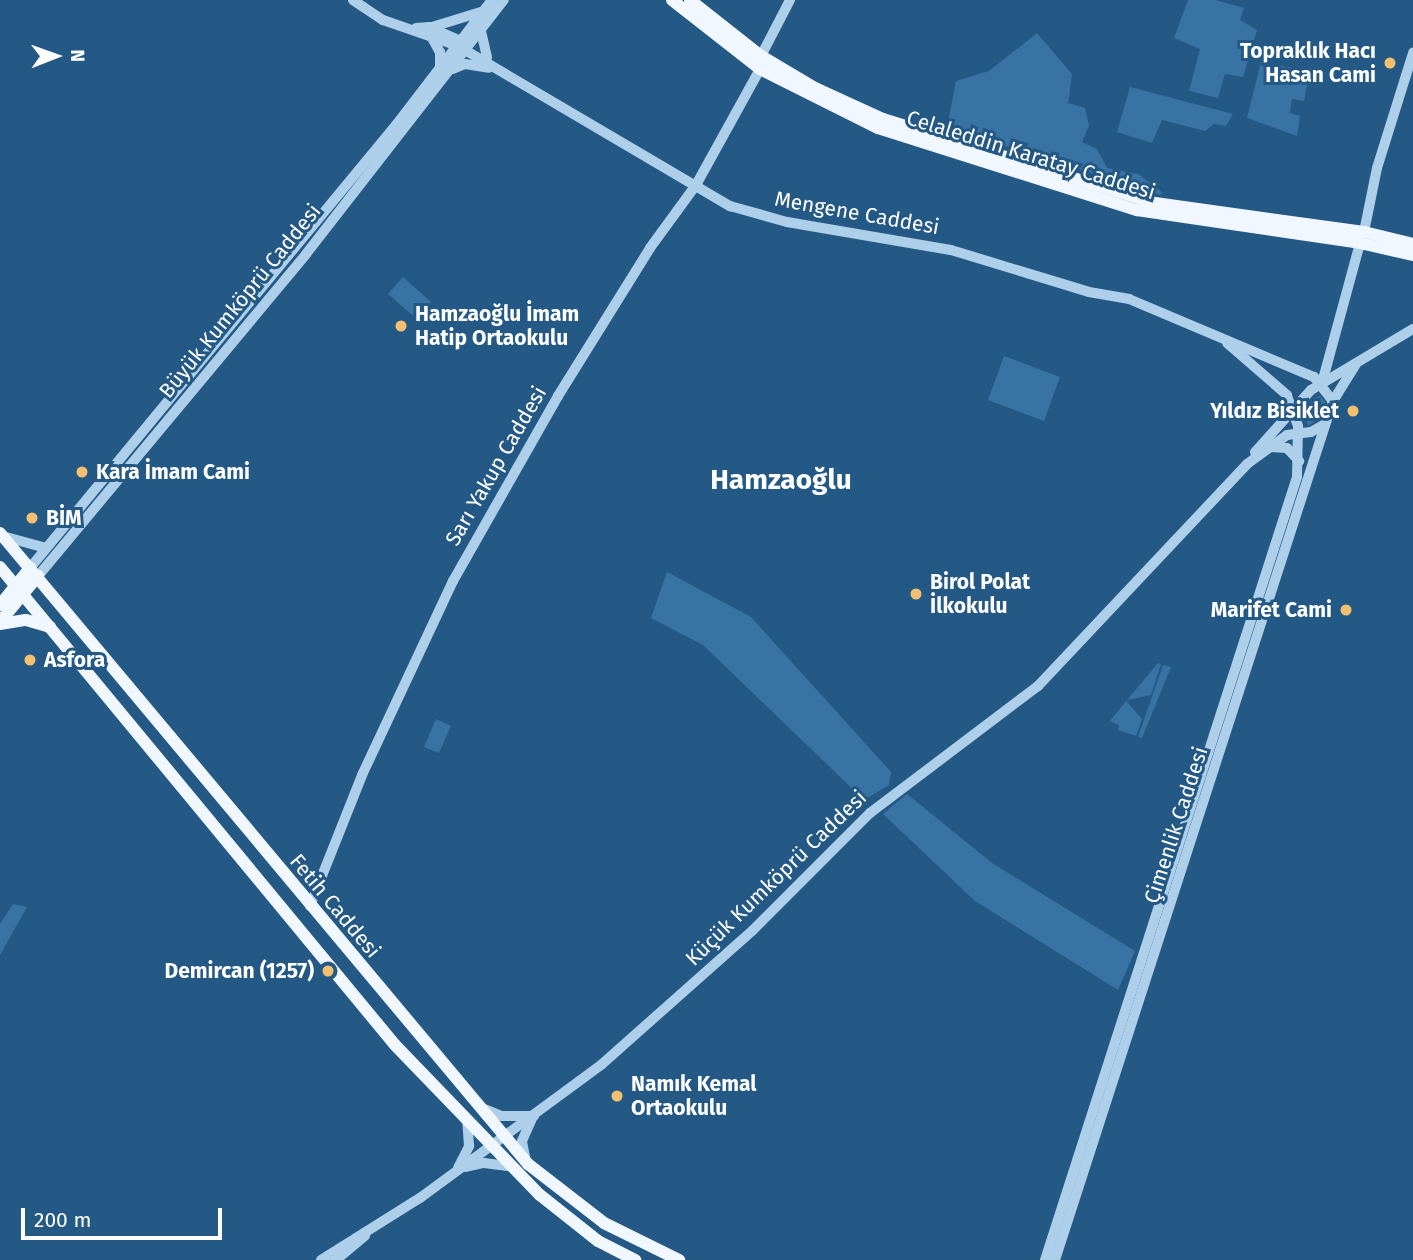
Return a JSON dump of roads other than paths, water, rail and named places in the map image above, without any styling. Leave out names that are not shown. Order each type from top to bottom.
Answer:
[{"type":"main road","name":"Celaleddin Karatay Caddesi","points":[[672,0],[761,62],[878,128],[1138,210],[1413,244]]},
{"type":"main road","name":"Celaleddin Karatay Caddesi","points":[[690,0],[761,62]]},
{"type":"main road","name":"Celaleddin Karatay Caddesi","points":[[1362,237],[1413,255]]},
{"type":"main road","name":"Fetih Caddesi","points":[[1,533],[528,1164],[604,1223],[679,1260]]},
{"type":"main road","name":"Fetih Caddesi","points":[[0,567],[395,1045],[466,1117],[508,1166],[598,1241],[628,1259]]},
{"type":"main road","name":"Büyük Kumköprü Caddesi","points":[[0,623],[20,589],[34,572]]},
{"type":"main road","name":"Büyük Kumköprü Caddesi","points":[[0,605],[20,589]]},
{"type":"main road","points":[[0,623],[26,620],[52,629]]},
{"type":"street","points":[[353,0],[383,20],[430,32],[464,45],[487,57],[502,73]]},
{"type":"street","name":"Büyük Kumköprü Caddesi","points":[[34,572],[301,259],[451,70],[492,0]]},
{"type":"street","name":"Büyük Kumköprü Caddesi","points":[[34,572],[46,548],[437,74],[481,30],[505,0]]},
{"type":"street","name":"Sarı Yakup Caddesi","points":[[310,906],[362,773],[453,581],[558,396],[650,248],[696,185],[761,62],[790,0]]},
{"type":"street","points":[[430,32],[484,10]]},
{"type":"street","points":[[481,30],[487,57]]},
{"type":"street","points":[[430,32],[440,52],[437,74]]},
{"type":"street","points":[[464,45],[502,73]]},
{"type":"street","points":[[1333,401],[1322,383],[1362,237],[1377,167],[1413,53]]},
{"type":"street","points":[[451,70],[468,64],[502,73]]},
{"type":"street","name":"Mengene Caddesi","points":[[502,73],[730,206],[765,217],[951,250],[1089,292],[1129,299],[1322,383]]},
{"type":"street","points":[[1322,383],[1413,329]]},
{"type":"street","name":"Mengene Caddesi","points":[[1227,343],[1246,364],[1281,388],[1294,412]]},
{"type":"street","points":[[1331,352],[1340,363],[1356,364]]},
{"type":"street","name":"Çimenlik Caddesi","points":[[1055,1260],[1325,424],[1333,401],[1356,364]]},
{"type":"street","name":"Küçük Kumköprü Caddesi","points":[[367,1234],[534,1116],[660,1015],[870,813],[1038,686],[1322,383]]},
{"type":"street","name":"Çimenlik Caddesi","points":[[1045,1260],[1300,463],[1294,412]]},
{"type":"street","name":"Küçük Kumköprü Caddesi","points":[[1247,464],[1287,435],[1317,431],[1325,424]]},
{"type":"street","points":[[1271,447],[1287,448],[1300,463]]},
{"type":"street","points":[[1,533],[15,543],[46,548]]},
{"type":"street","points":[[471,1097],[487,1112],[534,1116],[522,1141],[528,1164]]},
{"type":"street","points":[[456,1171],[469,1146],[466,1117]]},
{"type":"street","points":[[456,1171],[484,1163],[508,1166]]},
{"type":"street","points":[[321,1260],[367,1234]]},
{"type":"street","points":[[336,1260],[367,1234]]},
{"type":"place","name":"Topraklık Hacı Hasan Cami","points":[[1390,63]]},
{"type":"place","name":"Hamzaoğlu İmam Hatip Ortaokulu","points":[[401,326]]},
{"type":"place","name":"Yıldız Bisiklet","points":[[1353,411]]},
{"type":"place","name":"Kara İmam Cami","points":[[82,472]]},
{"type":"place","name":"BİM","points":[[32,518]]},
{"type":"place","name":"Birol Polat İlkokulu","points":[[916,594]]},
{"type":"place","name":"Marifet Cami","points":[[1346,610]]},
{"type":"place","name":"Asfora","points":[[30,660]]},
{"type":"place","name":"Demircan (1257)","points":[[328,971]]},
{"type":"place","name":"Namık Kemal Ortaokulu","points":[[617,1096]]},
{"type":"district","name":"Hamzaoğlu","points":[[781,480]]}]
